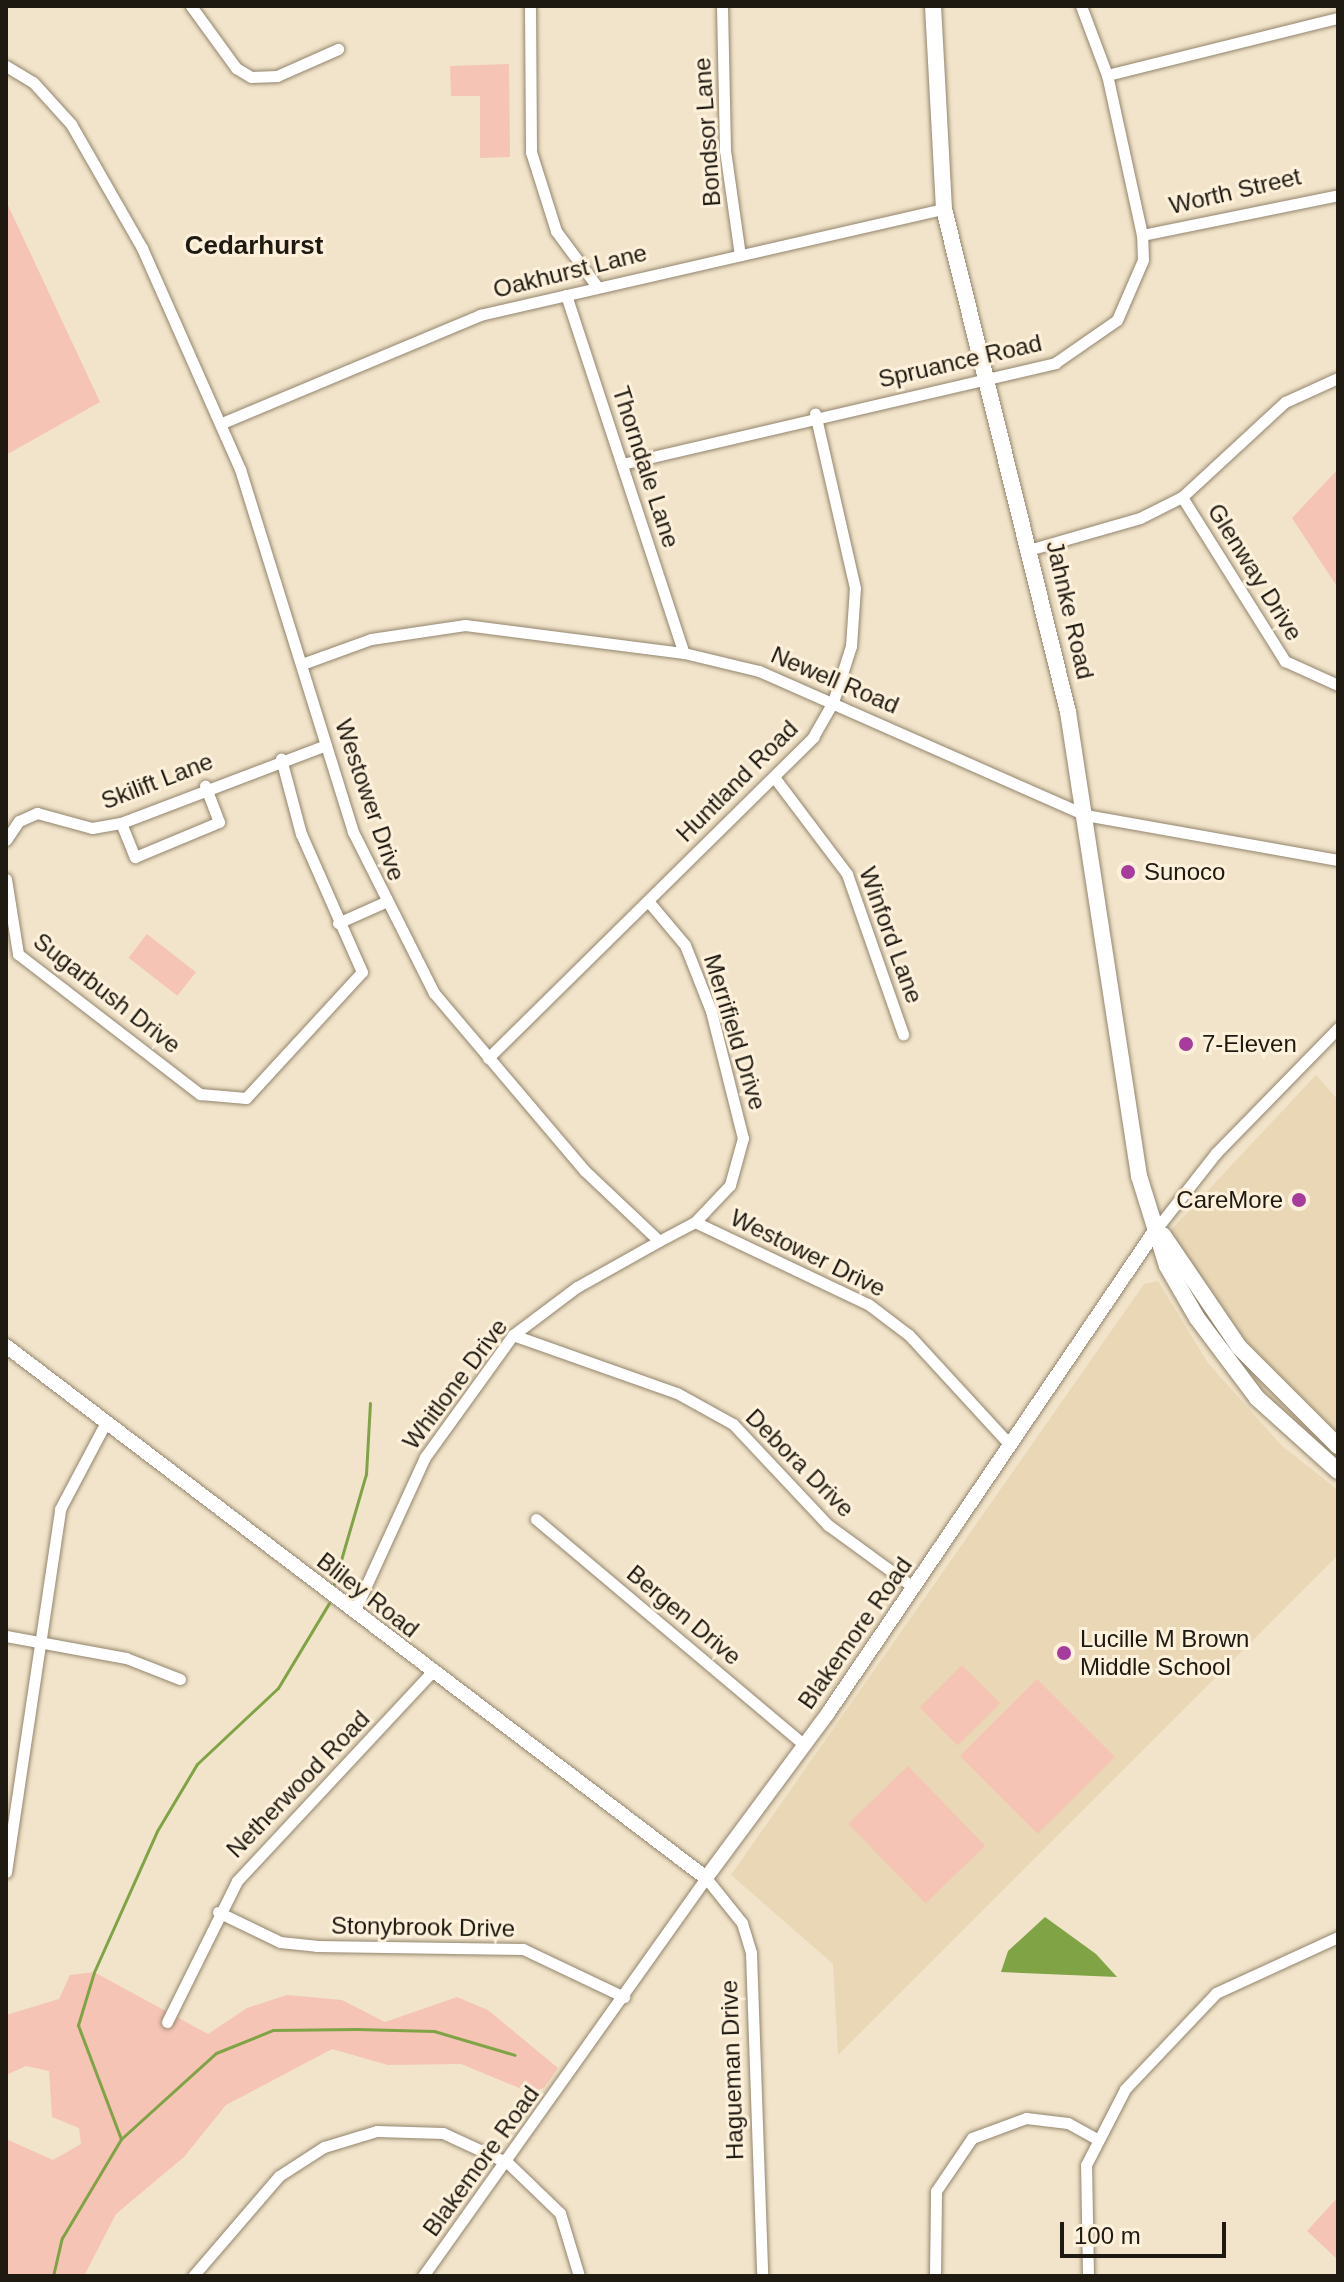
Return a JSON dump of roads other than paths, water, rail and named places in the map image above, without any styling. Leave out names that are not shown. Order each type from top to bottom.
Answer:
[{"type":"main road","name":"Jahnke Road","points":[[933,6],[944,209],[1032,549],[1085,815],[1128,1126],[1167,1266],[1219,1351],[1270,1411],[1338,1471]]},
{"type":"main road","name":"Jahnke Road","points":[[1157,1228],[1239,1347],[1338,1446]]},
{"type":"street","points":[[191,6],[236,68],[251,77],[277,76],[338,49]]},
{"type":"street","points":[[530,6],[531,152],[556,231],[596,285]]},
{"type":"street","name":"Bondsor Lane","points":[[722,6],[725,150],[740,255]]},
{"type":"street","name":"Spruance Road","points":[[622,464],[815,414],[1055,363],[1117,320],[1143,260],[1142,235],[1107,75],[1081,6]]},
{"type":"street","points":[[1107,75],[1338,18]]},
{"type":"street","name":"Westower Drive","points":[[6,66],[33,82],[71,124],[142,248],[222,423],[326,745],[383,903],[434,993],[584,1170],[659,1241],[695,1222],[895,1323],[1010,1445]]},
{"type":"street","name":"Worth Street","points":[[1142,235],[1338,195]]},
{"type":"street","name":"Oakhurst Lane","points":[[222,423],[452,325],[596,285],[944,209]]},
{"type":"street","name":"Thorndale Lane","points":[[566,295],[684,653]]},
{"type":"street","points":[[1032,549],[1140,518],[1182,497],[1285,402],[1338,378]]},
{"type":"street","name":"Huntland Road","points":[[488,1058],[813,737],[833,702],[851,646],[855,588],[815,414]]},
{"type":"street","name":"Glenway Drive","points":[[1182,497],[1285,661],[1338,685]]},
{"type":"street","name":"Newell Road","points":[[302,664],[371,639],[465,625],[684,653],[759,671],[1085,815],[1338,860]]},
{"type":"street","name":"Skilift Lane","points":[[7,838],[37,813],[92,828],[121,823],[205,786],[326,745]]},
{"type":"street","points":[[281,759],[301,834],[338,923],[383,903]]},
{"type":"street","name":"Winford Lane","points":[[774,777],[830,845],[853,886],[903,1034]]},
{"type":"street","points":[[121,823],[135,857],[219,822],[205,786]]},
{"type":"street","name":"Sugarbush Drive","points":[[6,879],[18,954],[200,1094],[233,1101],[255,1091],[362,972],[338,923]]},
{"type":"street","name":"Merrifield Drive","points":[[648,901],[685,945],[711,1011],[743,1138],[730,1185],[695,1222]]},
{"type":"street","name":"Blakemore Road","points":[[423,2276],[508,2163],[706,1878],[804,1745],[1157,1228],[1246,1119],[1338,1028]]},
{"type":"street","name":"Whitlone Drive","points":[[354,1612],[425,1457],[513,1335],[577,1287],[659,1241]]},
{"type":"street","name":"Debora Drive","points":[[513,1335],[677,1393],[733,1424],[835,1530],[913,1587]]},
{"type":"street","name":"Bliley Road","points":[[6,1346],[706,1878]]},
{"type":"street","points":[[6,1872],[37,1646],[60,1509],[106,1422]]},
{"type":"street","name":"Bergen Drive","points":[[536,1519],[804,1745]]},
{"type":"street","points":[[6,1636],[37,1646],[126,1658],[180,1679]]},
{"type":"street","name":"Netherwood Road","points":[[167,2022],[218,1912],[286,1821],[335,1780],[432,1672]]},
{"type":"street","name":"Hagueman Drive","points":[[706,1878],[742,1923],[751,1953],[762,2276]]},
{"type":"street","name":"Stonybrook Drive","points":[[218,1912],[280,1942],[316,1946],[523,1949],[624,1997]]},
{"type":"street","points":[[1088,2276],[1084,2176],[1095,2138],[1135,2076],[1204,2002],[1247,1974],[1338,1937]]},
{"type":"street","points":[[935,2276],[936,2191],[972,2138],[1026,2118],[1068,2123],[1095,2138]]},
{"type":"street","points":[[193,2276],[279,2176],[324,2147],[377,2131],[443,2133],[508,2163],[560,2213],[579,2276]]},
{"type":"waterway","points":[[334,1584],[366,1474],[370,1403]]},
{"type":"waterway","points":[[121,2139],[78,2025],[94,1972],[157,1831],[197,1764],[278,1688],[329,1603]]},
{"type":"waterway","points":[[53,2276],[62,2238],[121,2139],[216,2053],[273,2030],[357,2029],[434,2031],[515,2055]]},
{"type":"place","name":"Sunoco","points":[[1128,872]]},
{"type":"place","name":"7-Eleven","points":[[1186,1044]]},
{"type":"place","name":"CareMore","points":[[1299,1200]]},
{"type":"place","name":"Lucille M Brown Middle School","points":[[1064,1653]]},
{"type":"district","name":"Cedarhurst","points":[[254,246]]}]
